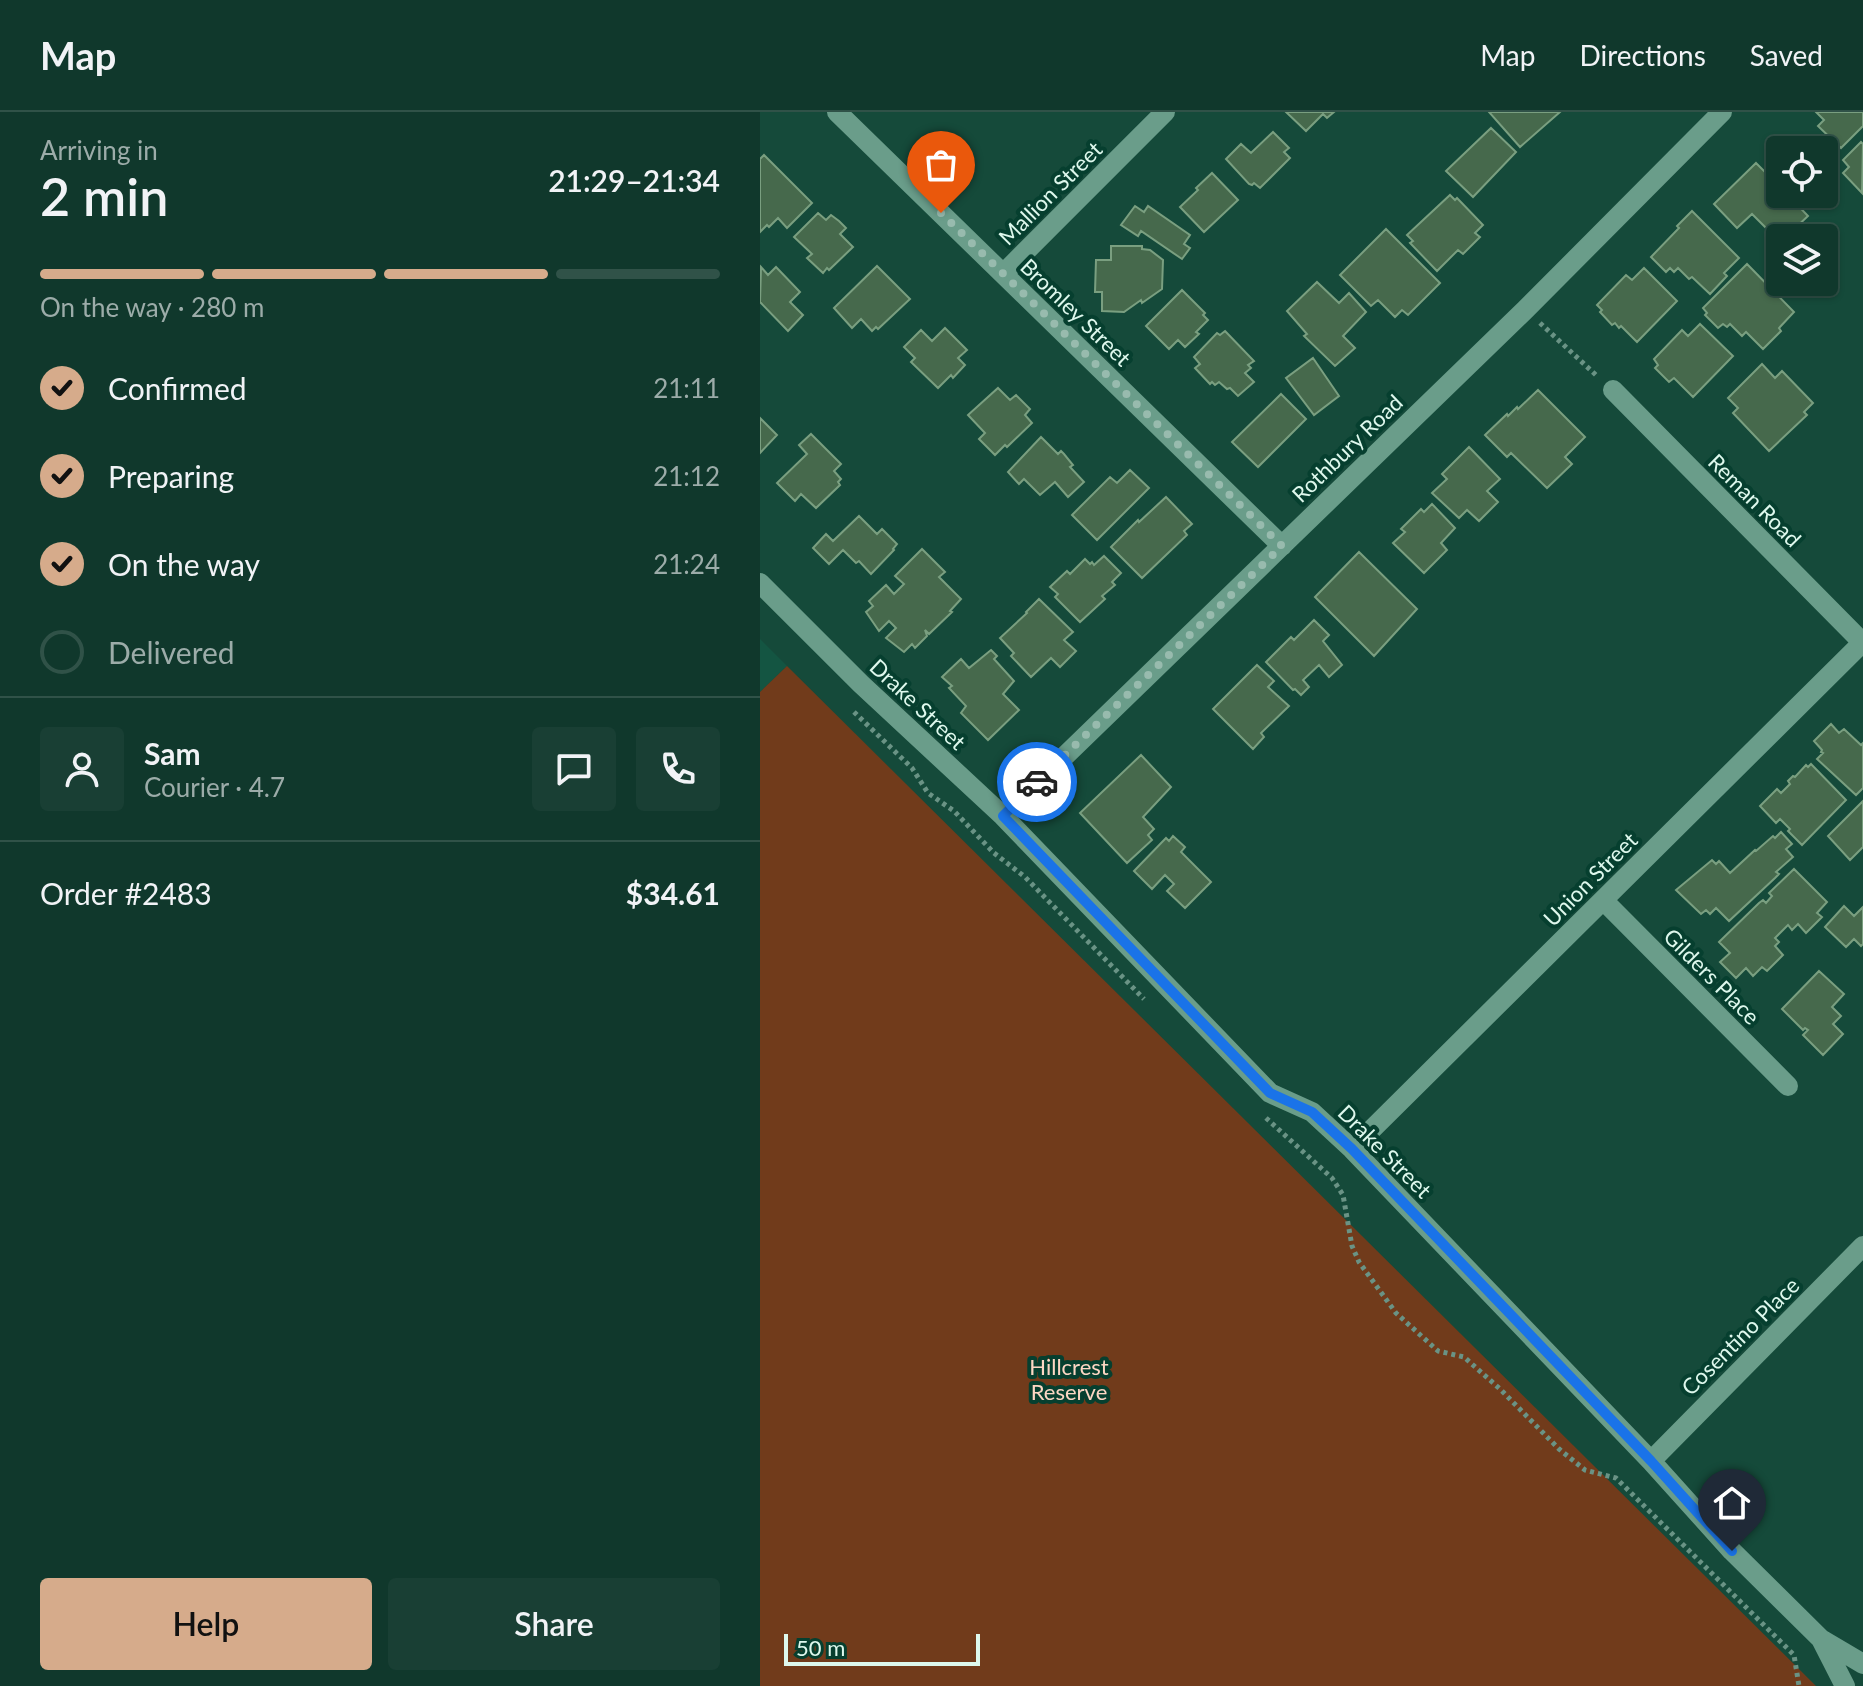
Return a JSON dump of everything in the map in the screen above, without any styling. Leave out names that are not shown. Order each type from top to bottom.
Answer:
[{"type":"street","name":"Bromley Street","points":[[837,112],[1282,546]]},
{"type":"street","name":"Mallion Street","points":[[1003,274],[1165,112]]},
{"type":"street","name":"Rothbury Road","points":[[1003,816],[1525,310],[1722,112]]},
{"type":"street","name":"Reman Road","points":[[1613,390],[1862,643]]},
{"type":"street","name":"Drake Street","points":[[760,583],[861,684],[1003,816],[1270,1093],[1312,1112],[1352,1149],[1651,1461],[1732,1551],[1821,1639],[1863,1664]]},
{"type":"street","name":"Union Street","points":[[1352,1149],[1862,643]]},
{"type":"street","name":"Gilders Place","points":[[1603,900],[1788,1086]]},
{"type":"street","name":"Cosentino Place","points":[[1651,1461],[1863,1246]]},
{"type":"street","name":"Drake Street","points":[[1821,1639],[1845,1686]]},
{"type":"path","points":[[1525,310],[1613,390]]},
{"type":"path","points":[[852,710],[912,768],[928,793],[954,811],[994,853],[1025,877],[1150,1005]]},
{"type":"path","points":[[1257,1110],[1332,1178],[1343,1195],[1352,1246],[1359,1262],[1396,1313],[1438,1351],[1464,1357],[1585,1470],[1616,1478],[1794,1655],[1799,1686]]},
{"type":"shaded area","points":[[760,639],[787,666],[760,692]]},
{"type":"green space","name":"Hillcrest Reserve","points":[[787,666],[1816,1686],[760,1686],[760,692]]},
{"type":"building","points":[[1286,112],[1334,112],[1327,118],[1323,114],[1306,131]]},
{"type":"building","points":[[1489,112],[1560,112],[1520,147]]},
{"type":"building","points":[[1816,112],[1863,112],[1863,126],[1841,148],[1838,136],[1828,136],[1818,126],[1824,120]]},
{"type":"building","points":[[1491,128],[1516,152],[1473,197],[1446,171]]},
{"type":"building","points":[[1273,132],[1289,148],[1284,152],[1290,158],[1260,188],[1254,183],[1249,184],[1226,159],[1241,144],[1251,153]]},
{"type":"building","points":[[1861,142],[1862,193],[1843,173],[1849,167],[1843,160]]},
{"type":"building","points":[[764,155],[812,203],[787,228],[778,218],[760,232],[760,159]]},
{"type":"building","points":[[1756,163],[1766,173],[1766,208],[1800,208],[1808,216],[1799,224],[1766,224],[1766,228],[1752,214],[1737,228],[1714,204]]},
{"type":"building","points":[[1212,173],[1238,200],[1204,232],[1180,207]]},
{"type":"building","points":[[1450,195],[1455,200],[1457,198],[1483,225],[1475,233],[1480,237],[1463,254],[1458,250],[1437,271],[1410,243],[1413,241],[1407,235]]},
{"type":"building","points":[[1135,206],[1144,212],[1148,206],[1190,235],[1184,244],[1190,248],[1182,259],[1141,231],[1138,236],[1121,225]]},
{"type":"building","points":[[1692,211],[1739,258],[1710,294],[1678,268],[1674,272],[1670,268],[1666,272],[1651,257]]},
{"type":"building","points":[[818,213],[826,220],[831,215],[839,221],[846,228],[840,234],[853,247],[823,273],[807,258],[812,254],[794,237]]},
{"type":"building","points":[[1386,229],[1440,283],[1408,315],[1402,310],[1395,317],[1378,300],[1371,306],[1340,275]]},
{"type":"building","points":[[1111,246],[1142,246],[1142,249],[1150,250],[1163,260],[1162,289],[1124,312],[1102,311],[1102,292],[1095,292],[1096,260],[1111,260]]},
{"type":"building","points":[[1747,264],[1766,283],[1766,296],[1778,296],[1794,312],[1763,349],[1746,332],[1742,336],[1730,324],[1718,328],[1705,315],[1707,313],[1703,308]]},
{"type":"building","points":[[877,266],[910,299],[878,329],[876,327],[872,331],[861,319],[852,328],[834,308]]},
{"type":"building","points":[[761,267],[768,275],[776,267],[800,292],[790,302],[803,315],[788,331],[760,302]]},
{"type":"building","points":[[1644,268],[1677,301],[1637,342],[1621,326],[1612,325],[1597,305],[1626,275],[1632,280]]},
{"type":"building","points":[[1317,282],[1339,303],[1349,293],[1366,312],[1343,336],[1355,348],[1335,366],[1304,336],[1307,334],[1287,311]]},
{"type":"building","points":[[1182,290],[1208,320],[1185,347],[1178,340],[1169,349],[1146,326]]},
{"type":"building","points":[[1700,324],[1733,356],[1693,397],[1674,378],[1669,382],[1655,368],[1658,365],[1654,359],[1682,330],[1688,336]]},
{"type":"building","points":[[945,328],[967,350],[958,358],[965,365],[938,388],[911,362],[915,358],[904,347],[921,330],[932,341]]},
{"type":"building","points":[[1225,331],[1254,361],[1245,373],[1254,382],[1238,396],[1219,382],[1210,384],[1195,368],[1200,364],[1194,357],[1217,333],[1220,335]]},
{"type":"building","points":[[1313,358],[1339,396],[1314,415],[1286,378]]},
{"type":"building","points":[[1762,364],[1775,378],[1782,371],[1813,403],[1804,412],[1807,415],[1769,451],[1733,413],[1738,408],[1728,398]]},
{"type":"building","points":[[998,388],[1010,400],[1016,395],[1030,409],[1025,415],[1032,423],[995,455],[979,439],[985,433],[968,415]]},
{"type":"building","points":[[1538,390],[1585,437],[1565,457],[1572,464],[1547,488],[1511,453],[1507,457],[1485,435]]},
{"type":"building","points":[[1281,394],[1306,419],[1258,467],[1232,442]]},
{"type":"building","points":[[760,418],[777,435],[760,453]]},
{"type":"building","points":[[811,434],[841,464],[834,471],[841,479],[838,482],[840,485],[816,508],[801,494],[795,501],[777,483],[807,454],[799,445]]},
{"type":"building","points":[[1041,437],[1058,454],[1061,451],[1064,454],[1073,465],[1070,467],[1084,482],[1068,497],[1055,482],[1040,495],[1024,479],[1019,484],[1008,472]]},
{"type":"building","points":[[1469,447],[1500,479],[1487,491],[1498,502],[1479,521],[1467,510],[1459,518],[1432,493],[1447,479],[1442,474]]},
{"type":"building","points":[[1130,470],[1149,488],[1097,540],[1072,515],[1110,477],[1117,483]]},
{"type":"building","points":[[1166,497],[1192,524],[1184,531],[1187,535],[1142,578],[1111,547]]},
{"type":"building","points":[[1432,504],[1455,528],[1441,543],[1447,550],[1424,573],[1393,543],[1405,532],[1401,529],[1421,509],[1424,512]]},
{"type":"building","points":[[859,516],[877,534],[882,529],[897,544],[871,574],[843,550],[829,564],[813,548],[826,534],[833,541]]},
{"type":"building","points":[[922,549],[945,572],[939,577],[961,599],[929,634],[925,630],[927,636],[915,648],[912,644],[904,652],[886,638],[896,628],[889,621],[879,631],[866,612],[873,606],[869,601],[886,585],[894,594],[904,584],[895,576]]},
{"type":"building","points":[[1359,552],[1417,609],[1374,656],[1315,597]]},
{"type":"building","points":[[1104,556],[1121,573],[1112,582],[1115,585],[1102,596],[1105,599],[1080,622],[1055,597],[1058,594],[1050,587],[1085,559],[1094,565]]},
{"type":"building","points":[[1039,599],[1073,632],[1064,640],[1076,651],[1060,667],[1051,658],[1031,677],[1011,656],[1014,653],[1000,638]]},
{"type":"building","points":[[1314,620],[1329,635],[1323,641],[1342,665],[1329,677],[1319,665],[1303,680],[1309,687],[1301,695],[1266,662]]},
{"type":"building","points":[[991,650],[997,656],[994,659],[1014,681],[1003,694],[1019,710],[988,740],[961,713],[966,706],[942,677],[961,659],[969,668]]},
{"type":"building","points":[[1257,665],[1274,681],[1268,687],[1289,706],[1261,733],[1264,737],[1253,749],[1213,709]]},
{"type":"building","points":[[1831,724],[1839,733],[1844,729],[1861,745],[1863,743],[1863,788],[1856,795],[1817,759],[1823,753],[1814,741]]},
{"type":"building","points":[[1141,755],[1171,787],[1143,817],[1154,829],[1148,835],[1152,840],[1127,863],[1080,813]]},
{"type":"building","points":[[1811,764],[1846,800],[1802,845],[1780,819],[1776,823],[1760,806],[1777,789],[1781,793],[1793,776]]},
{"type":"building","points":[[1863,801],[1863,847],[1850,860],[1828,836]]},
{"type":"building","points":[[1781,832],[1792,844],[1786,849],[1793,857],[1729,921],[1716,908],[1710,914],[1706,910],[1701,914],[1676,890],[1712,860],[1716,864],[1719,861],[1730,873]]},
{"type":"building","points":[[1173,836],[1185,847],[1181,852],[1211,882],[1185,908],[1167,891],[1174,884],[1165,875],[1152,889],[1134,871],[1166,838],[1169,841]]},
{"type":"building","points":[[1794,869],[1827,902],[1817,913],[1822,917],[1806,933],[1798,924],[1792,930],[1788,925],[1775,938],[1779,942],[1775,946],[1783,955],[1767,971],[1762,967],[1753,976],[1746,968],[1736,978],[1720,962],[1730,953],[1719,942],[1759,903],[1763,900],[1766,903],[1772,896],[1769,893]]},
{"type":"building","points":[[1844,906],[1854,916],[1863,907],[1861,946],[1854,939],[1846,947],[1825,927]]},
{"type":"building","points":[[1819,971],[1844,994],[1832,1007],[1841,1016],[1833,1024],[1843,1034],[1823,1055],[1803,1035],[1808,1030],[1803,1030],[1782,1009]]},
{"type":"way so far","points":[[941,213],[1282,546],[1037,782]]},
{"type":"route","points":[[1037,782],[1003,816],[1270,1093],[1312,1112],[1352,1149],[1651,1461],[1732,1551]]}]
